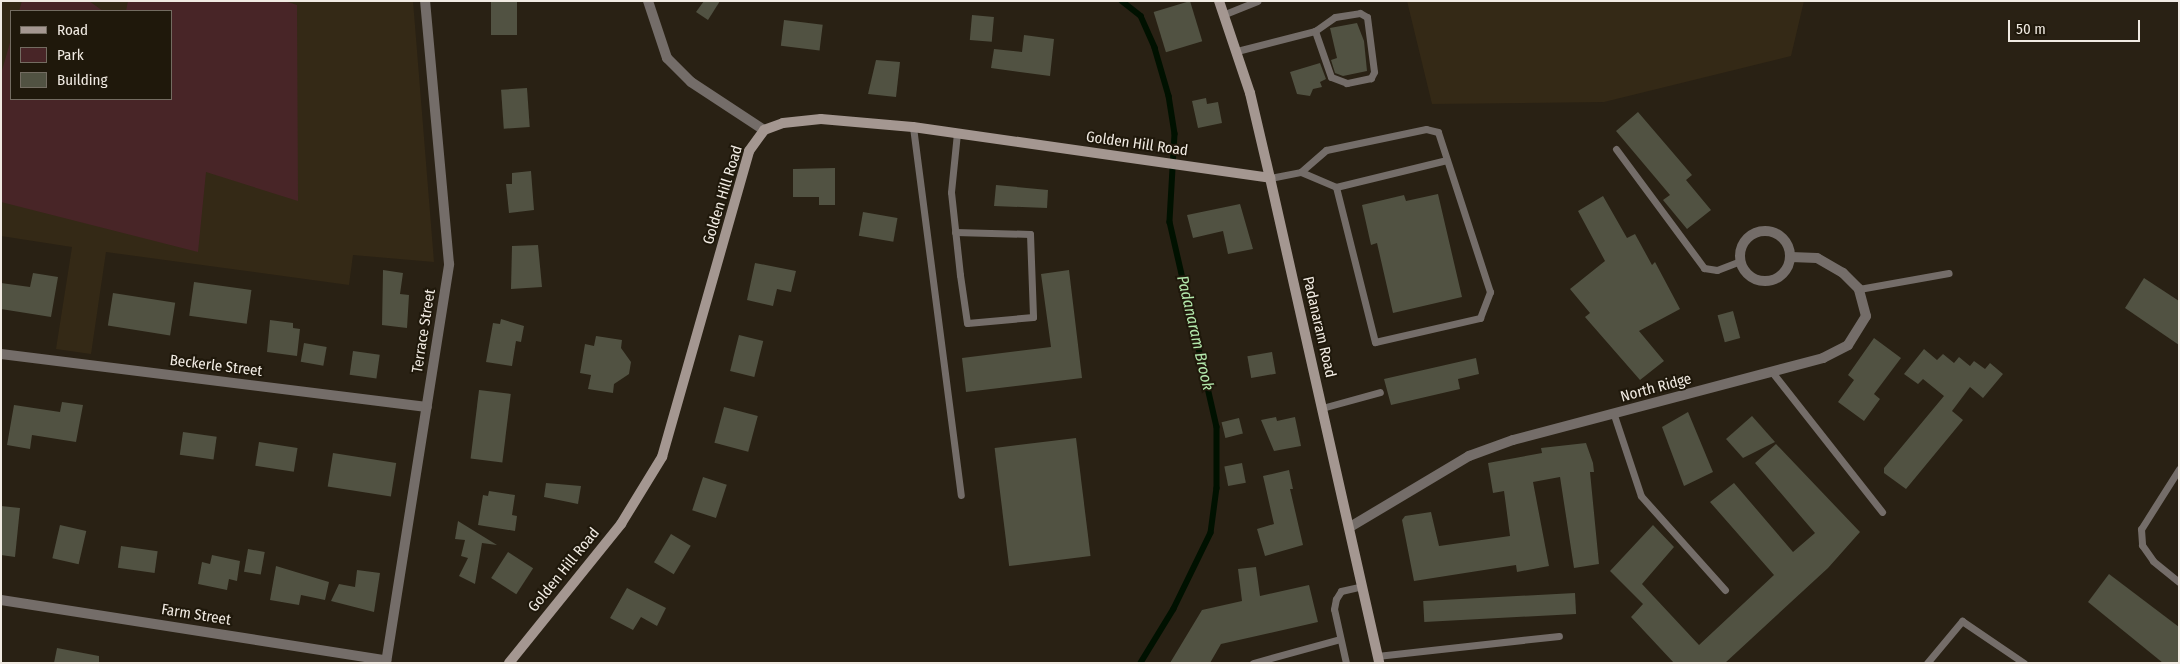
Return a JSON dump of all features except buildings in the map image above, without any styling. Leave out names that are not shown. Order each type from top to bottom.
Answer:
[{"type":"street","name":"Terrace Street","points":[[386,662],[449,264],[425,1]]},
{"type":"street","points":[[648,1],[649,15],[667,58],[691,82],[764,130]]},
{"type":"street","name":"Padanaram Road","points":[[1219,1],[1237,52],[1270,178],[1350,527],[1378,659]]},
{"type":"street","name":"Golden Hill Road","points":[[508,663],[621,524],[662,457],[749,151],[764,130],[783,123],[820,119],[913,127],[1270,178]]},
{"type":"street","points":[[1758,231],[1777,233],[1784,239],[1791,257],[1784,274],[1768,282],[1750,276],[1740,261],[1743,243],[1758,231]]},
{"type":"street","points":[[1791,257],[1817,258],[1843,273],[1859,289]]},
{"type":"street","name":"North Ridge","points":[[1350,527],[1469,456],[1513,440],[1614,415],[1823,358],[1848,344],[1866,316],[1859,289]]},
{"type":"street","name":"Beckerle Street","points":[[1,354],[427,407]]},
{"type":"street","name":"Farm Street","points":[[1,600],[386,662]]},
{"type":"lane","points":[[1225,14],[1258,1]]},
{"type":"lane","points":[[1237,52],[1315,31],[1335,17],[1360,13],[1367,17],[1374,72],[1371,78],[1346,84],[1331,77],[1315,31]]},
{"type":"lane","points":[[913,127],[961,496]]},
{"type":"lane","points":[[1270,178],[1302,172],[1326,150],[1426,128],[1438,132],[1490,292],[1480,318],[1375,342],[1336,187]]},
{"type":"lane","points":[[956,232],[1030,234],[1033,317],[967,323],[951,192],[958,133]]},
{"type":"lane","points":[[1616,149],[1704,268],[1717,270],[1740,261]]},
{"type":"lane","points":[[1302,172],[1336,187],[1447,160]]},
{"type":"lane","points":[[1859,289],[1948,273]]},
{"type":"lane","points":[[1772,372],[1882,512]]},
{"type":"lane","points":[[1322,408],[1380,392]]},
{"type":"lane","points":[[1614,415],[1641,496],[1725,590]]},
{"type":"lane","points":[[2179,469],[2141,529],[2142,545],[2153,561],[2179,582]]},
{"type":"lane","points":[[1346,663],[1340,640],[1336,599],[1340,592],[1362,586]]},
{"type":"lane","points":[[1927,663],[1962,621],[2024,663]]},
{"type":"lane","points":[[1378,659],[1559,636]]},
{"type":"lane","points":[[1253,663],[1340,640]]},
{"type":"shaded area","points":[[1,1],[413,1],[434,262],[353,255],[349,285],[106,252],[91,354],[56,349],[72,247],[1,236]]},
{"type":"shaded area","points":[[1407,1],[1804,1],[1791,56],[1604,102],[1432,104]]},
{"type":"green space","points":[[22,1],[89,1],[102,10],[19,10]]},
{"type":"green space","points":[[128,1],[285,1],[297,5],[298,201],[206,172],[198,252],[1,202],[1,74],[10,42],[10,100],[172,100],[172,10],[126,10]]},
{"type":"waterway","name":"Padanaram Brook","points":[[1122,1],[1141,16],[1155,48],[1169,96],[1175,134],[1170,222],[1217,427],[1217,488],[1211,533],[1174,609],[1141,663]]}]
